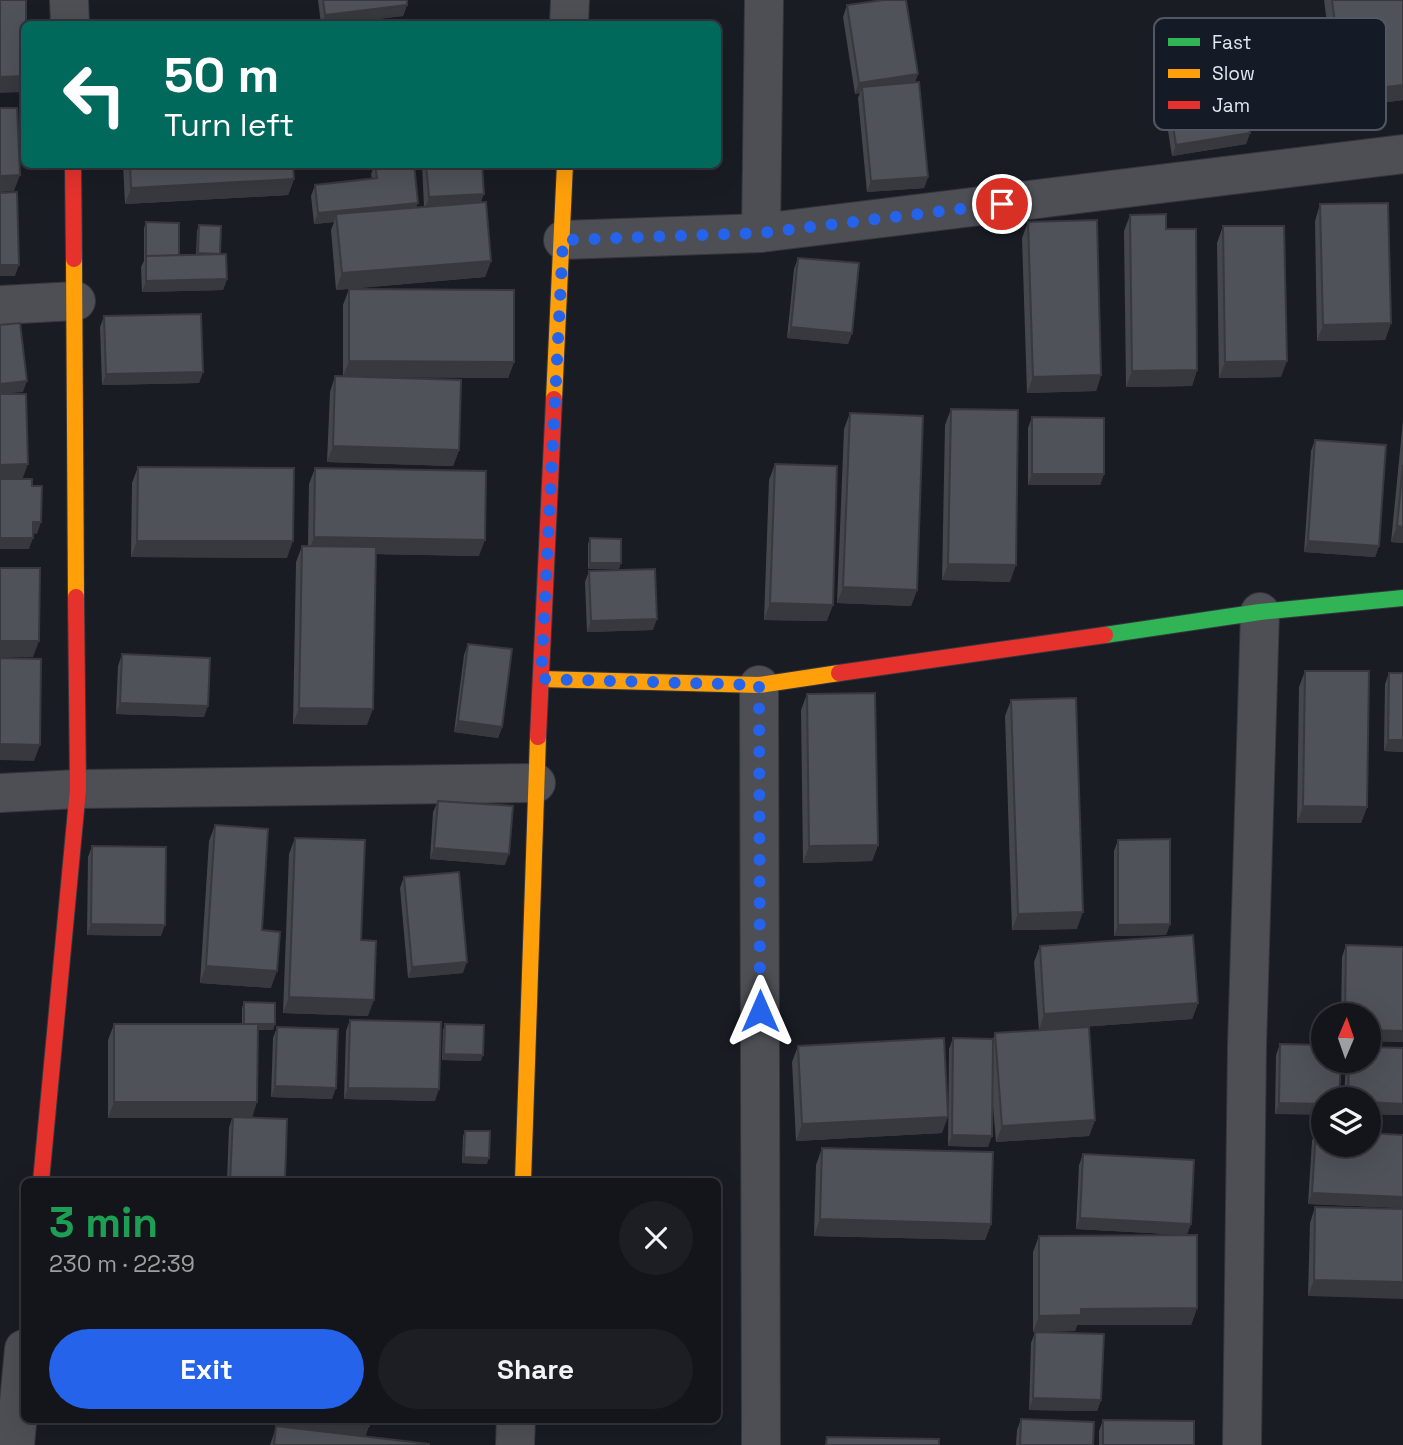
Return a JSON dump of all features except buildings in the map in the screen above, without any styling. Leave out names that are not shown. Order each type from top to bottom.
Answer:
[{"type":"street","points":[[69,0],[70,21]]},
{"type":"street","points":[[569,21],[570,0]]},
{"type":"street","points":[[761,233],[764,0]]},
{"type":"street","points":[[563,240],[761,233],[1403,154]]},
{"type":"street","points":[[41,1178],[78,789],[73,168]]},
{"type":"street","points":[[523,1178],[536,783],[565,168]]},
{"type":"street","points":[[0,305],[76,301]]},
{"type":"street","points":[[541,679],[759,685],[1260,612],[1403,598]]},
{"type":"street","points":[[1242,1445],[1247,1046],[1260,612]]},
{"type":"street","points":[[759,685],[761,1445]]},
{"type":"street","points":[[0,793],[78,789],[536,783]]},
{"type":"street","points":[[15,1445],[21,1381]]},
{"type":"street","points":[[515,1445],[516,1423]]},
{"type":"traffic: fast","points":[[1105,635],[1260,612],[1403,598]]},
{"type":"traffic: slow","points":[[554,399],[565,168]]},
{"type":"traffic: slow","points":[[74,259],[76,597]]},
{"type":"traffic: slow","points":[[541,679],[759,685],[839,673]]},
{"type":"traffic: slow","points":[[523,1178],[538,737]]},
{"type":"traffic: jam","points":[[73,168],[74,259]]},
{"type":"traffic: jam","points":[[538,737],[554,399]]},
{"type":"traffic: jam","points":[[41,1178],[78,789],[76,597]]},
{"type":"traffic: jam","points":[[839,673],[1105,635]]},
{"type":"route","points":[[760,1011],[759,685],[541,679],[563,240],[761,233],[1002,204]]}]
